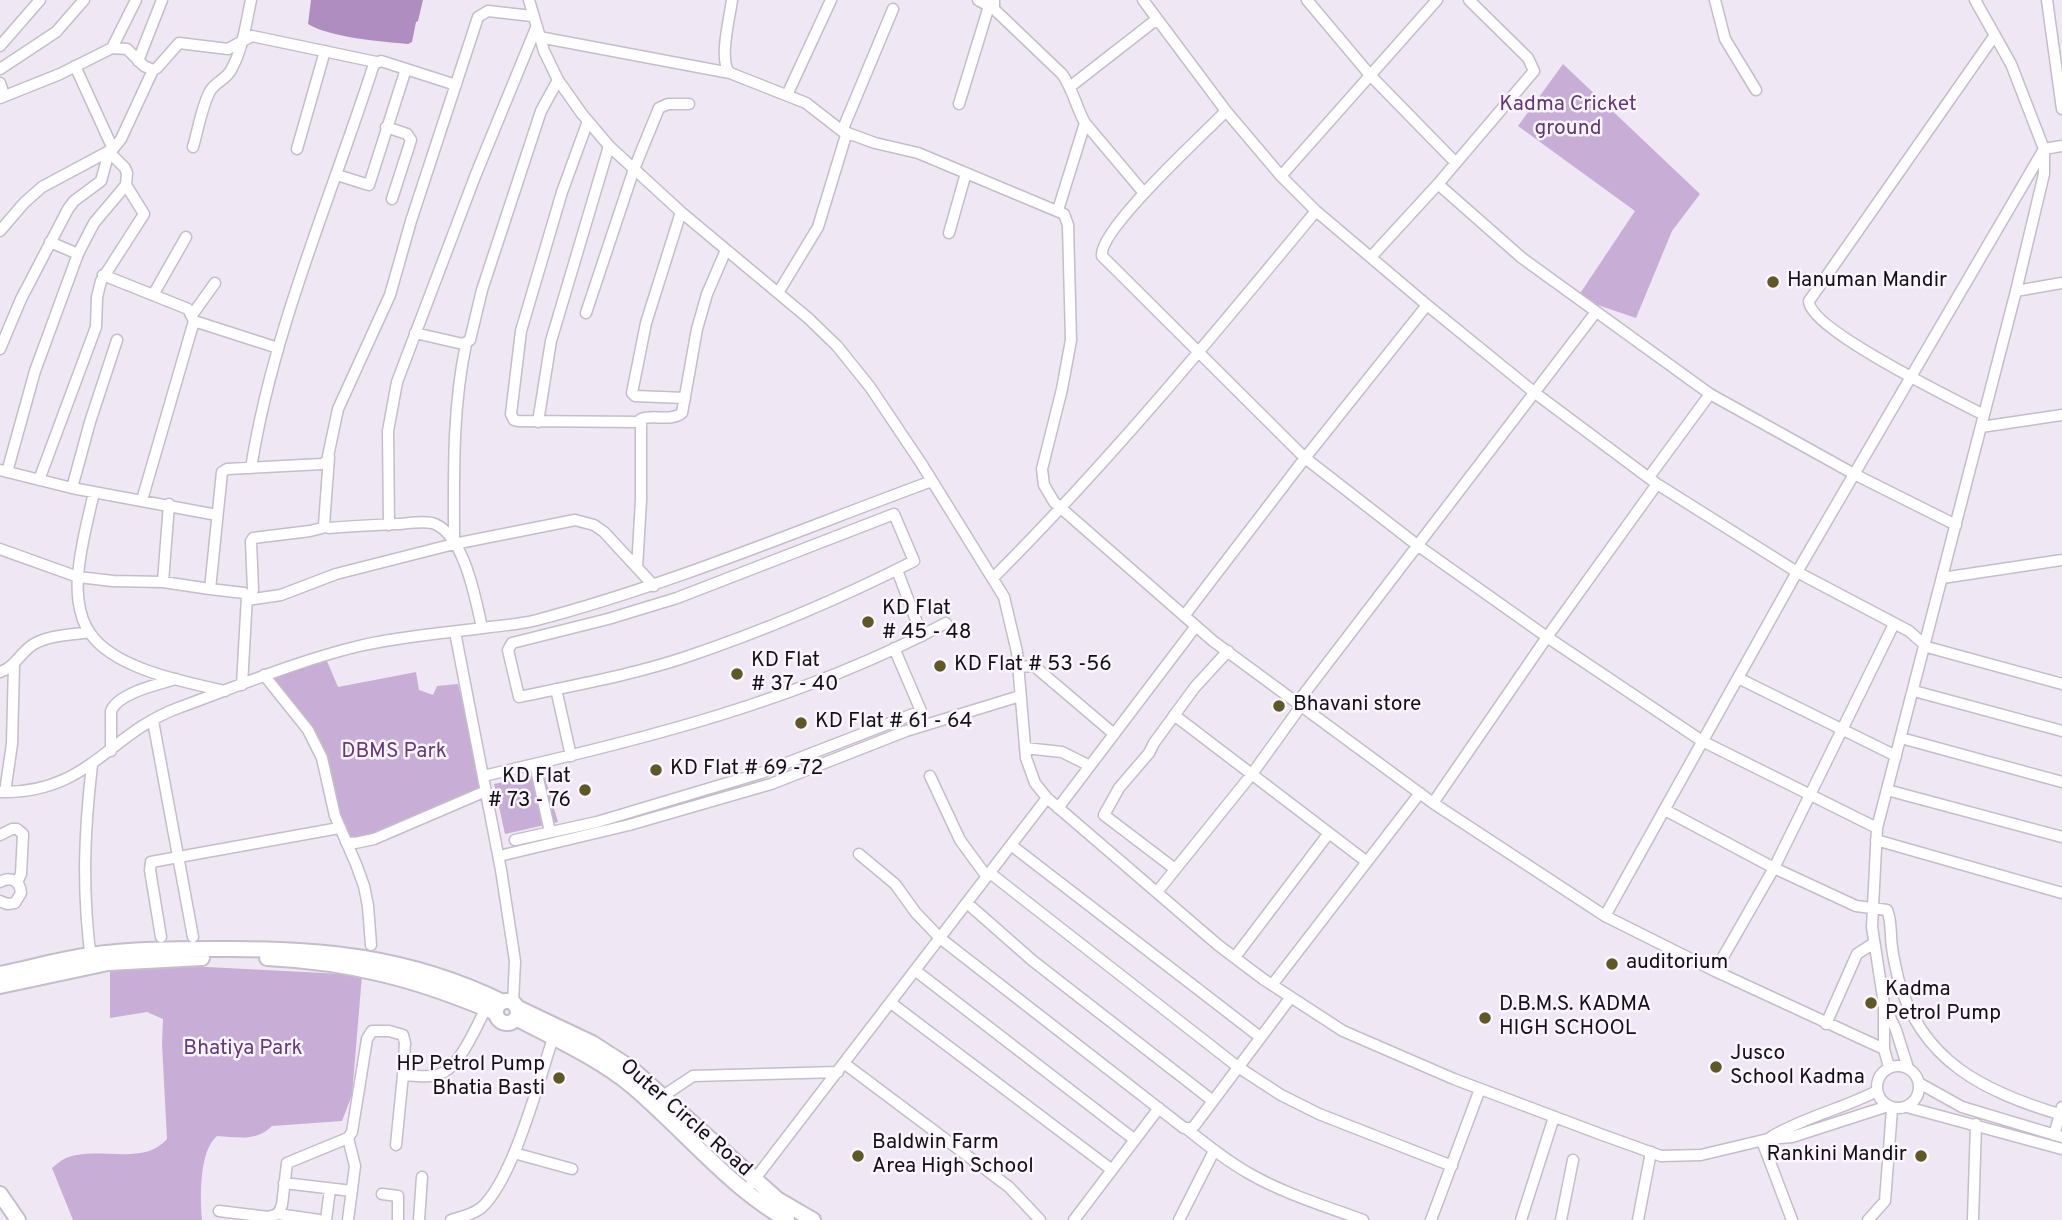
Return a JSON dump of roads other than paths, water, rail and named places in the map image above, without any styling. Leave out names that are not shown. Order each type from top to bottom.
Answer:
[{"type":"main road","points":[[0,974],[92,961],[108,963],[247,957],[368,970],[505,1008]]},
{"type":"main road","points":[[0,986],[92,961]]},
{"type":"main road","name":"Outer Circle Road","points":[[505,1008],[609,1069],[750,1185],[813,1220]]},
{"type":"main road","name":"Outer Circle Road","points":[[505,1008],[592,1043],[631,1068],[663,1096],[784,1219]]},
{"type":"main road","points":[[0,1194],[18,1220]]},
{"type":"street","points":[[0,46],[40,0]]},
{"type":"street","points":[[0,69],[56,33],[84,0]]},
{"type":"street","points":[[112,48],[136,0]]},
{"type":"street","points":[[138,61],[162,0]]},
{"type":"street","points":[[193,147],[208,94],[213,86],[231,71],[243,39],[251,0]]},
{"type":"street","points":[[528,0],[538,33],[558,80],[588,121],[609,146],[681,212],[837,346],[870,387],[932,481],[1004,597],[1013,630],[1025,748],[1035,783],[1058,808],[1272,985],[1343,1031],[1480,1089],[1651,1152],[1678,1157],[1701,1155],[1765,1140],[1792,1137],[1890,1107],[1907,1107],[2062,1149]]},
{"type":"street","points":[[730,73],[726,69],[724,57],[732,0]]},
{"type":"street","points":[[788,94],[831,0]]},
{"type":"street","points":[[978,0],[992,5],[1062,74],[1071,86],[1085,123],[1144,193]]},
{"type":"street","points":[[1143,0],[1226,111],[1281,176],[1316,211],[1535,393],[1653,481],[1797,572],[1916,636],[1931,649],[2062,684]]},
{"type":"street","points":[[1307,0],[1370,75],[1456,163]]},
{"type":"street","points":[[1281,176],[1437,0]]},
{"type":"street","points":[[1371,257],[1438,184],[1534,71],[1528,58],[1469,0]]},
{"type":"street","points":[[1715,0],[1725,39],[1756,90]]},
{"type":"street","points":[[1889,1067],[1884,1049],[1884,1004],[1871,907],[1877,828],[2044,174],[2044,149],[2011,64],[1975,0]]},
{"type":"street","points":[[2048,0],[2062,109]]},
{"type":"street","points":[[959,104],[992,5]]},
{"type":"street","points":[[778,293],[818,227],[844,131],[862,80],[879,48],[893,9]]},
{"type":"street","points":[[326,527],[324,523],[329,457],[338,409],[390,295],[411,221],[478,17],[488,11],[532,16]]},
{"type":"street","points":[[1071,86],[1157,19]]},
{"type":"street","points":[[538,33],[730,73],[806,103],[844,131],[875,143],[918,153],[1058,210],[1067,219],[1068,225],[1071,340],[1042,477],[1048,495],[1061,510],[1228,652],[1433,803],[1605,916],[1826,1024],[1884,1049]]},
{"type":"street","points":[[389,524],[388,431],[397,382],[538,33]]},
{"type":"street","points":[[1984,415],[1841,336],[1815,314],[1810,307],[1810,301],[1995,35]]},
{"type":"street","points":[[0,231],[24,202],[42,187],[111,150],[121,139],[153,70],[179,43],[228,49],[252,36],[376,62],[382,61],[456,85]]},
{"type":"street","points":[[0,83],[2,97],[112,48],[127,49],[147,69],[153,70]]},
{"type":"street","points":[[298,149],[326,51]]},
{"type":"street","points":[[251,468],[259,417],[278,348],[376,62]]},
{"type":"street","points":[[75,66],[111,150],[125,168],[126,185],[94,223],[79,254],[35,371],[3,471],[94,493],[217,514]]},
{"type":"street","points":[[337,175],[369,185],[406,69]]},
{"type":"street","points":[[454,544],[454,429],[458,381],[466,344],[470,340],[482,290],[541,111],[558,80]]},
{"type":"street","points":[[586,313],[634,169],[659,108],[668,104],[689,104]]},
{"type":"street","points":[[1226,111],[1144,193],[1104,244],[1102,256],[1305,458],[1418,545],[1547,637],[1702,741],[1877,828]]},
{"type":"street","points":[[588,121],[562,192],[521,331],[511,414],[514,421],[641,422]]},
{"type":"street","points":[[1058,210],[1085,123]]},
{"type":"street","points":[[386,127],[407,134],[411,140],[391,199]]},
{"type":"street","points":[[538,422],[551,341],[609,146]]},
{"type":"street","points":[[1605,916],[1797,572],[2044,149],[2062,146]]},
{"type":"street","points":[[0,349],[20,299],[51,242],[74,201],[104,176],[111,150]]},
{"type":"street","points":[[949,233],[966,173]]},
{"type":"street","points":[[1438,184],[1522,257],[1710,394],[1854,474],[1955,525]]},
{"type":"street","points":[[39,480],[96,327],[97,297],[103,275],[144,214],[126,185]]},
{"type":"street","points":[[993,578],[1061,510],[1198,354],[1316,211]]},
{"type":"street","points":[[681,212],[646,323],[632,393],[635,396],[685,398]]},
{"type":"street","points":[[153,295],[186,237]]},
{"type":"street","points":[[51,242],[79,254]]},
{"type":"street","points":[[637,568],[641,500],[641,422],[644,417],[679,416],[682,413],[697,329],[707,294],[726,250]]},
{"type":"street","points":[[103,275],[188,309],[193,318],[278,348]]},
{"type":"street","points":[[2016,291],[2062,283]]},
{"type":"street","points":[[142,500],[193,318],[215,284]]},
{"type":"street","points":[[1184,616],[1427,305]]},
{"type":"street","points":[[1157,892],[1252,774],[1299,704],[1596,312]]},
{"type":"street","points":[[415,333],[466,344]]},
{"type":"street","points":[[72,488],[117,340]]},
{"type":"street","points":[[1433,803],[1710,394]]},
{"type":"street","points":[[1981,427],[2062,415]]},
{"type":"street","points":[[210,589],[222,472],[227,469],[322,464],[329,457]]},
{"type":"street","points":[[14,665],[13,733],[2,792],[47,787],[69,779],[93,765],[153,721],[174,710],[264,675],[359,646],[532,621],[654,586],[932,481]]},
{"type":"street","points":[[94,493],[81,547],[78,577],[82,617],[89,632],[100,646],[144,669],[225,691]]},
{"type":"street","points":[[163,582],[169,504]]},
{"type":"street","points":[[894,514],[914,561],[897,569],[804,610],[685,657],[519,697],[508,650],[512,643],[608,619],[677,598],[894,514]]},
{"type":"street","points":[[247,600],[281,595],[335,574],[454,544],[575,520],[594,525],[604,532],[654,586]]},
{"type":"street","points":[[253,590],[253,538],[326,527],[431,523],[441,528],[454,544],[472,584],[482,628]]},
{"type":"street","points":[[0,549],[78,577],[163,582],[246,594],[242,685]]},
{"type":"street","points":[[1942,578],[2062,560]]},
{"type":"street","points":[[897,569],[922,636]]},
{"type":"street","points":[[483,776],[571,756],[738,710],[796,691],[946,623]]},
{"type":"street","points":[[1715,971],[1774,868],[1894,624]]},
{"type":"street","points":[[1058,808],[1196,626]]},
{"type":"street","points":[[0,672],[14,665],[32,645],[89,632]]},
{"type":"street","points":[[403,1075],[436,1076],[445,1072],[505,1008],[515,961],[499,856],[455,632]]},
{"type":"street","points":[[515,840],[597,822],[761,773],[921,711],[894,648]]},
{"type":"street","points":[[1175,869],[1104,816],[1119,788],[1149,753],[1195,687],[1228,652]]},
{"type":"street","points":[[1018,667],[1034,666],[1114,734]]},
{"type":"street","points":[[264,675],[308,730],[322,758],[339,828],[356,863],[366,896],[371,945]]},
{"type":"street","points":[[111,751],[113,706],[140,690],[176,678]]},
{"type":"street","points":[[1738,678],[1896,757]]},
{"type":"street","points":[[556,689],[571,756]]},
{"type":"street","points":[[1914,691],[2062,731]]},
{"type":"street","points":[[499,856],[629,825],[771,784],[906,731],[1020,696]]},
{"type":"street","points":[[1174,715],[1367,862]]},
{"type":"street","points":[[153,721],[193,937]]},
{"type":"street","points":[[1901,738],[2062,782]]},
{"type":"street","points":[[1025,748],[1062,752],[1090,766]]},
{"type":"street","points":[[92,961],[85,894],[84,848],[93,765]]},
{"type":"street","points":[[535,765],[550,832]]},
{"type":"street","points":[[930,776],[960,840],[989,875],[1238,1067],[1281,1095],[1319,1114],[1452,1166]]},
{"type":"street","points":[[1887,790],[2062,837]]},
{"type":"street","points":[[346,842],[374,839],[486,791]]},
{"type":"street","points":[[1272,985],[1420,793]]},
{"type":"street","points":[[750,1185],[1047,798]]},
{"type":"street","points":[[1665,810],[1774,868],[1856,906],[1884,908],[1889,913],[1894,959],[1908,1006],[1924,1032],[1945,1059],[1973,1080],[2003,1096],[2061,1112],[2058,1136],[1962,1107],[1919,1083]]},
{"type":"street","points":[[161,937],[149,866],[154,860],[339,828]]},
{"type":"street","points":[[0,835],[12,829],[21,830],[23,834],[23,865],[17,881]]},
{"type":"street","points":[[1235,957],[1329,833]]},
{"type":"street","points":[[1876,840],[2062,893]]},
{"type":"street","points":[[1011,845],[1260,1038]]},
{"type":"street","points":[[859,854],[895,884],[916,913],[940,938],[1214,1151],[1251,1175],[1363,1220]]},
{"type":"street","points":[[0,882],[9,879],[17,881],[21,888],[18,900],[7,904],[0,901]]},
{"type":"street","points":[[967,903],[1033,961],[1213,1101]]},
{"type":"street","points":[[1826,1024],[1857,954],[1874,943]]},
{"type":"street","points":[[916,971],[1135,1140]]},
{"type":"street","points":[[1187,1129],[1195,1125],[1291,997]]},
{"type":"street","points":[[891,1003],[1112,1170]]},
{"type":"street","points":[[1884,1004],[1896,1030],[1908,1068]]},
{"type":"street","points":[[278,1214],[282,1205],[287,1163],[348,1138],[352,1132],[367,1039],[372,1031],[389,1031],[403,1035],[405,1043],[396,1146]]},
{"type":"street","points":[[451,1220],[470,1215],[483,1206],[497,1187],[514,1153],[553,1038]]},
{"type":"street","points":[[1890,1107],[1881,1100],[1877,1082],[1889,1067],[1899,1065],[1915,1074],[1919,1083],[1919,1093],[1907,1107]]},
{"type":"street","points":[[663,1096],[692,1076],[842,1068],[1009,1187],[1040,1220]]},
{"type":"street","points":[[1431,1220],[1480,1089]]},
{"type":"street","points":[[1765,1140],[1790,1126],[1845,1107],[1877,1091]]},
{"type":"street","points":[[1868,1220],[1885,1201],[1890,1107]]},
{"type":"street","points":[[1074,1220],[1159,1108]]},
{"type":"street","points":[[1521,1220],[1554,1117]]},
{"type":"street","points":[[1973,1220],[1976,1124]]},
{"type":"street","points":[[348,1138],[355,1158],[348,1220]]},
{"type":"street","points":[[1765,1140],[1792,1220]]},
{"type":"street","points":[[1179,1220],[1214,1151]]},
{"type":"street","points":[[1638,1220],[1651,1152]]},
{"type":"street","points":[[514,1153],[572,1169]]},
{"type":"street","points":[[1561,1220],[1573,1160]]},
{"type":"street","points":[[419,1220],[422,1177]]},
{"type":"street","points":[[284,1183],[352,1191]]},
{"type":"street","points":[[327,1220],[330,1188]]},
{"type":"street","points":[[382,1194],[398,1196],[398,1220]]},
{"type":"street","points":[[481,1220],[483,1206]]},
{"type":"street","points":[[219,1211],[268,1217],[278,1214],[319,1220]]},
{"type":"place","name":"Hanuman Mandir","points":[[1773,282]]},
{"type":"place","name":"KD Flat # 45 - 48","points":[[868,622]]},
{"type":"place","name":"KD Flat # 53 -56","points":[[940,666]]},
{"type":"place","name":"KD Flat # 37 - 40","points":[[737,674]]},
{"type":"place","name":"Bhavani store","points":[[1279,706]]},
{"type":"place","name":"KD Flat # 61 - 64","points":[[801,723]]},
{"type":"place","name":"KD Flat # 69 -72","points":[[656,770]]},
{"type":"place","name":"KD Flat # 73 - 76","points":[[585,790]]},
{"type":"place","name":"auditorium","points":[[1612,964]]},
{"type":"place","name":"Kadma Petrol Pump","points":[[1871,1003]]},
{"type":"place","name":"D.B.M.S. KADMA HIGH SCHOOL","points":[[1485,1018]]},
{"type":"place","name":"Jusco School Kadma","points":[[1716,1067]]},
{"type":"place","name":"HP Petrol Pump Bhatia Basti","points":[[559,1078]]},
{"type":"place","name":"Baldwin Farm Area High School","points":[[858,1156]]},
{"type":"place","name":"Rankini Mandir","points":[[1921,1156]]},
{"type":"park label","name":"Kadma Cricket ground","points":[[1568,118]]},
{"type":"park label","name":"DBMS Park","points":[[394,753]]},
{"type":"park label","name":"Bhatiya Park","points":[[243,1050]]}]
